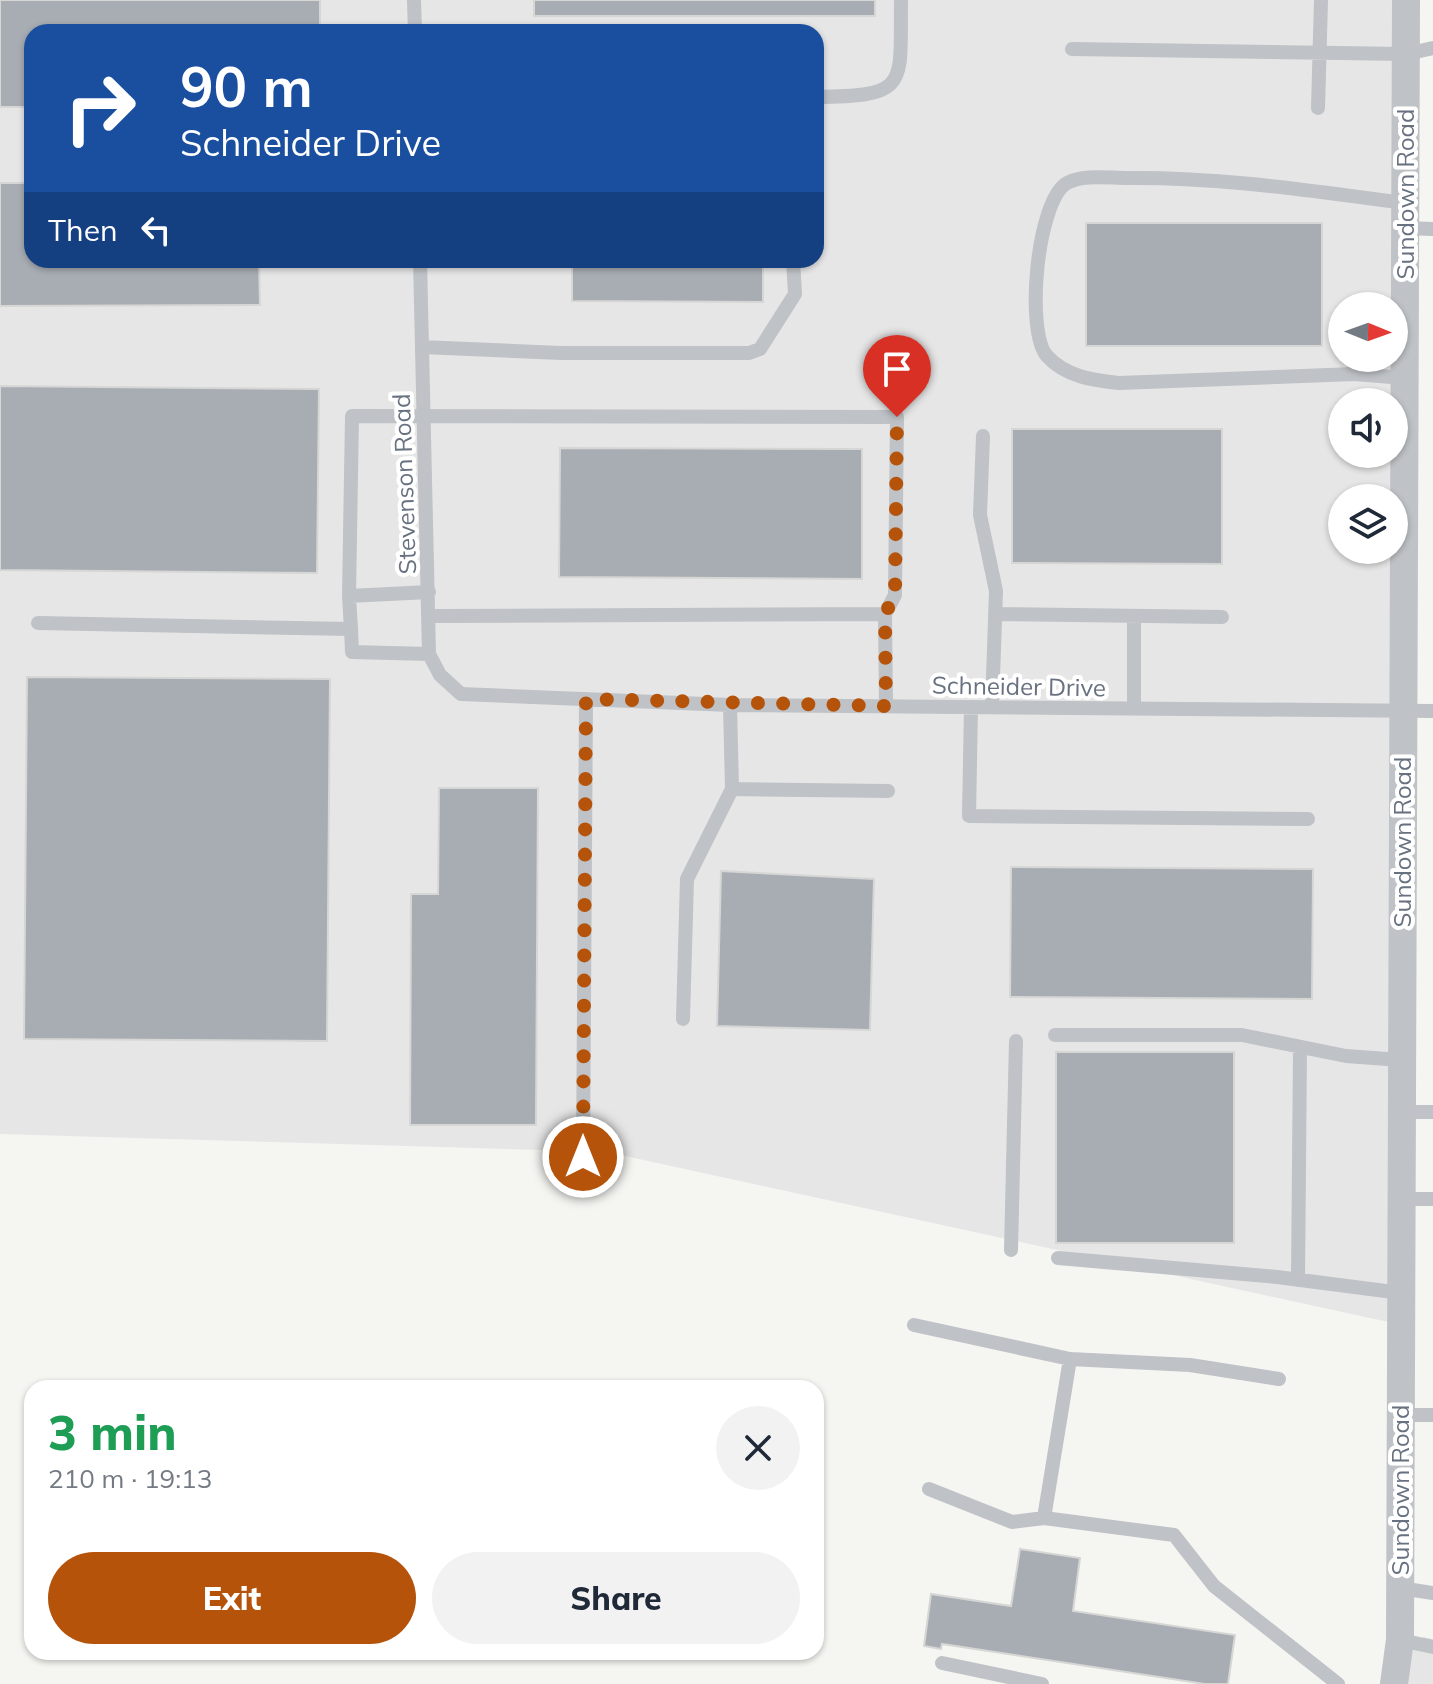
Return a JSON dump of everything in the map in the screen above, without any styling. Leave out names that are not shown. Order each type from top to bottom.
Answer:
[{"type":"street","name":"Sundown Road","points":[[1394,1684],[1400,1640],[1405,215],[1419,51],[1406,0]]},
{"type":"lane","points":[[414,0],[415,24]]},
{"type":"lane","points":[[824,97],[878,94],[893,84],[900,66],[901,0]]},
{"type":"lane","points":[[1318,108],[1321,0]]},
{"type":"lane","points":[[1072,49],[1419,51]]},
{"type":"lane","points":[[1404,378],[1354,374],[1119,383],[1087,380],[1059,366],[1045,353],[1037,324],[1036,291],[1043,228],[1052,198],[1067,183],[1089,178],[1197,177],[1405,215],[1433,229]]},
{"type":"lane","name":"Stevenson Road","points":[[420,268],[429,654]]},
{"type":"lane","points":[[422,347],[561,353],[749,353],[760,349],[795,294],[793,268]]},
{"type":"lane","points":[[429,654],[352,652],[349,596],[352,416],[897,417],[895,595],[885,614],[886,706]]},
{"type":"lane","points":[[983,436],[980,515],[996,591],[992,707]]},
{"type":"lane","points":[[349,596],[429,592]]},
{"type":"lane","points":[[429,616],[885,614]]},
{"type":"lane","points":[[995,614],[1222,617]]},
{"type":"lane","points":[[1134,616],[1134,709]]},
{"type":"lane","points":[[38,623],[351,629]]},
{"type":"lane","name":"Schneider Drive","points":[[429,654],[440,675],[461,694],[730,705],[1433,711]]},
{"type":"lane","points":[[583,1157],[586,699]]},
{"type":"lane","points":[[683,1019],[687,879],[732,789],[730,705]]},
{"type":"lane","points":[[971,707],[969,816],[1308,819]]},
{"type":"lane","points":[[732,789],[888,791]]},
{"type":"lane","points":[[1055,1035],[1242,1035],[1300,1049],[1401,1060]]},
{"type":"lane","points":[[1011,1250],[1016,1041]]},
{"type":"lane","points":[[1298,1280],[1300,1049]]},
{"type":"lane","points":[[1402,1112],[1433,1112]]},
{"type":"lane","points":[[1401,1199],[1433,1199]]},
{"type":"lane","points":[[1058,1258],[1298,1280],[1401,1293]]},
{"type":"lane","points":[[914,1325],[1070,1359],[1190,1365],[1279,1379]]},
{"type":"lane","points":[[1044,1518],[1070,1359]]},
{"type":"lane","points":[[1401,1415],[1433,1415]]},
{"type":"lane","points":[[929,1489],[1012,1522],[1044,1518],[1174,1535],[1214,1586],[1338,1684]]},
{"type":"lane","points":[[1400,1588],[1433,1593]]},
{"type":"lane","points":[[1400,1640],[1433,1647]]},
{"type":"lane","points":[[942,1663],[1042,1684]]},
{"type":"shaded area","points":[[0,0],[1399,0],[1398,292],[1328,292],[1328,372],[1397,372],[1397,388],[1328,388],[1328,468],[1397,468],[1397,484],[1328,484],[1328,564],[1396,564],[1393,1323],[607,1152],[0,1134]]},
{"type":"shaded area","points":[[1423,1637],[1433,1639],[1433,1684],[1387,1684]]},
{"type":"building","points":[[0,0],[320,0],[320,24],[24,24],[24,107],[0,107]]},
{"type":"building","points":[[534,0],[875,0],[875,16],[534,16]]},
{"type":"building","points":[[0,183],[24,183],[24,268],[259,268],[260,305],[0,306]]},
{"type":"building","points":[[1086,223],[1322,223],[1322,346],[1086,346]]},
{"type":"building","points":[[572,268],[763,268],[763,302],[572,301]]},
{"type":"building","points":[[0,386],[319,389],[317,573],[0,570]]},
{"type":"building","points":[[1012,429],[1222,429],[1222,564],[1012,563]]},
{"type":"building","points":[[560,448],[862,449],[862,579],[559,577]]},
{"type":"building","points":[[27,677],[330,679],[327,1041],[24,1039]]},
{"type":"building","points":[[439,788],[538,788],[536,1125],[410,1125],[411,894],[438,894]]},
{"type":"building","points":[[1011,867],[1313,869],[1312,999],[1010,997]]},
{"type":"building","points":[[721,871],[874,879],[870,1030],[717,1026]]},
{"type":"building","points":[[1056,1052],[1234,1052],[1234,1243],[1056,1243]]},
{"type":"building","points":[[1020,1549],[1080,1558],[1073,1611],[1235,1635],[1228,1684],[1205,1684],[942,1644],[941,1649],[924,1646],[931,1594],[1011,1606]]},
{"type":"route","points":[[583,1157],[586,699],[730,705],[886,706],[885,614],[895,595],[897,417]]}]
